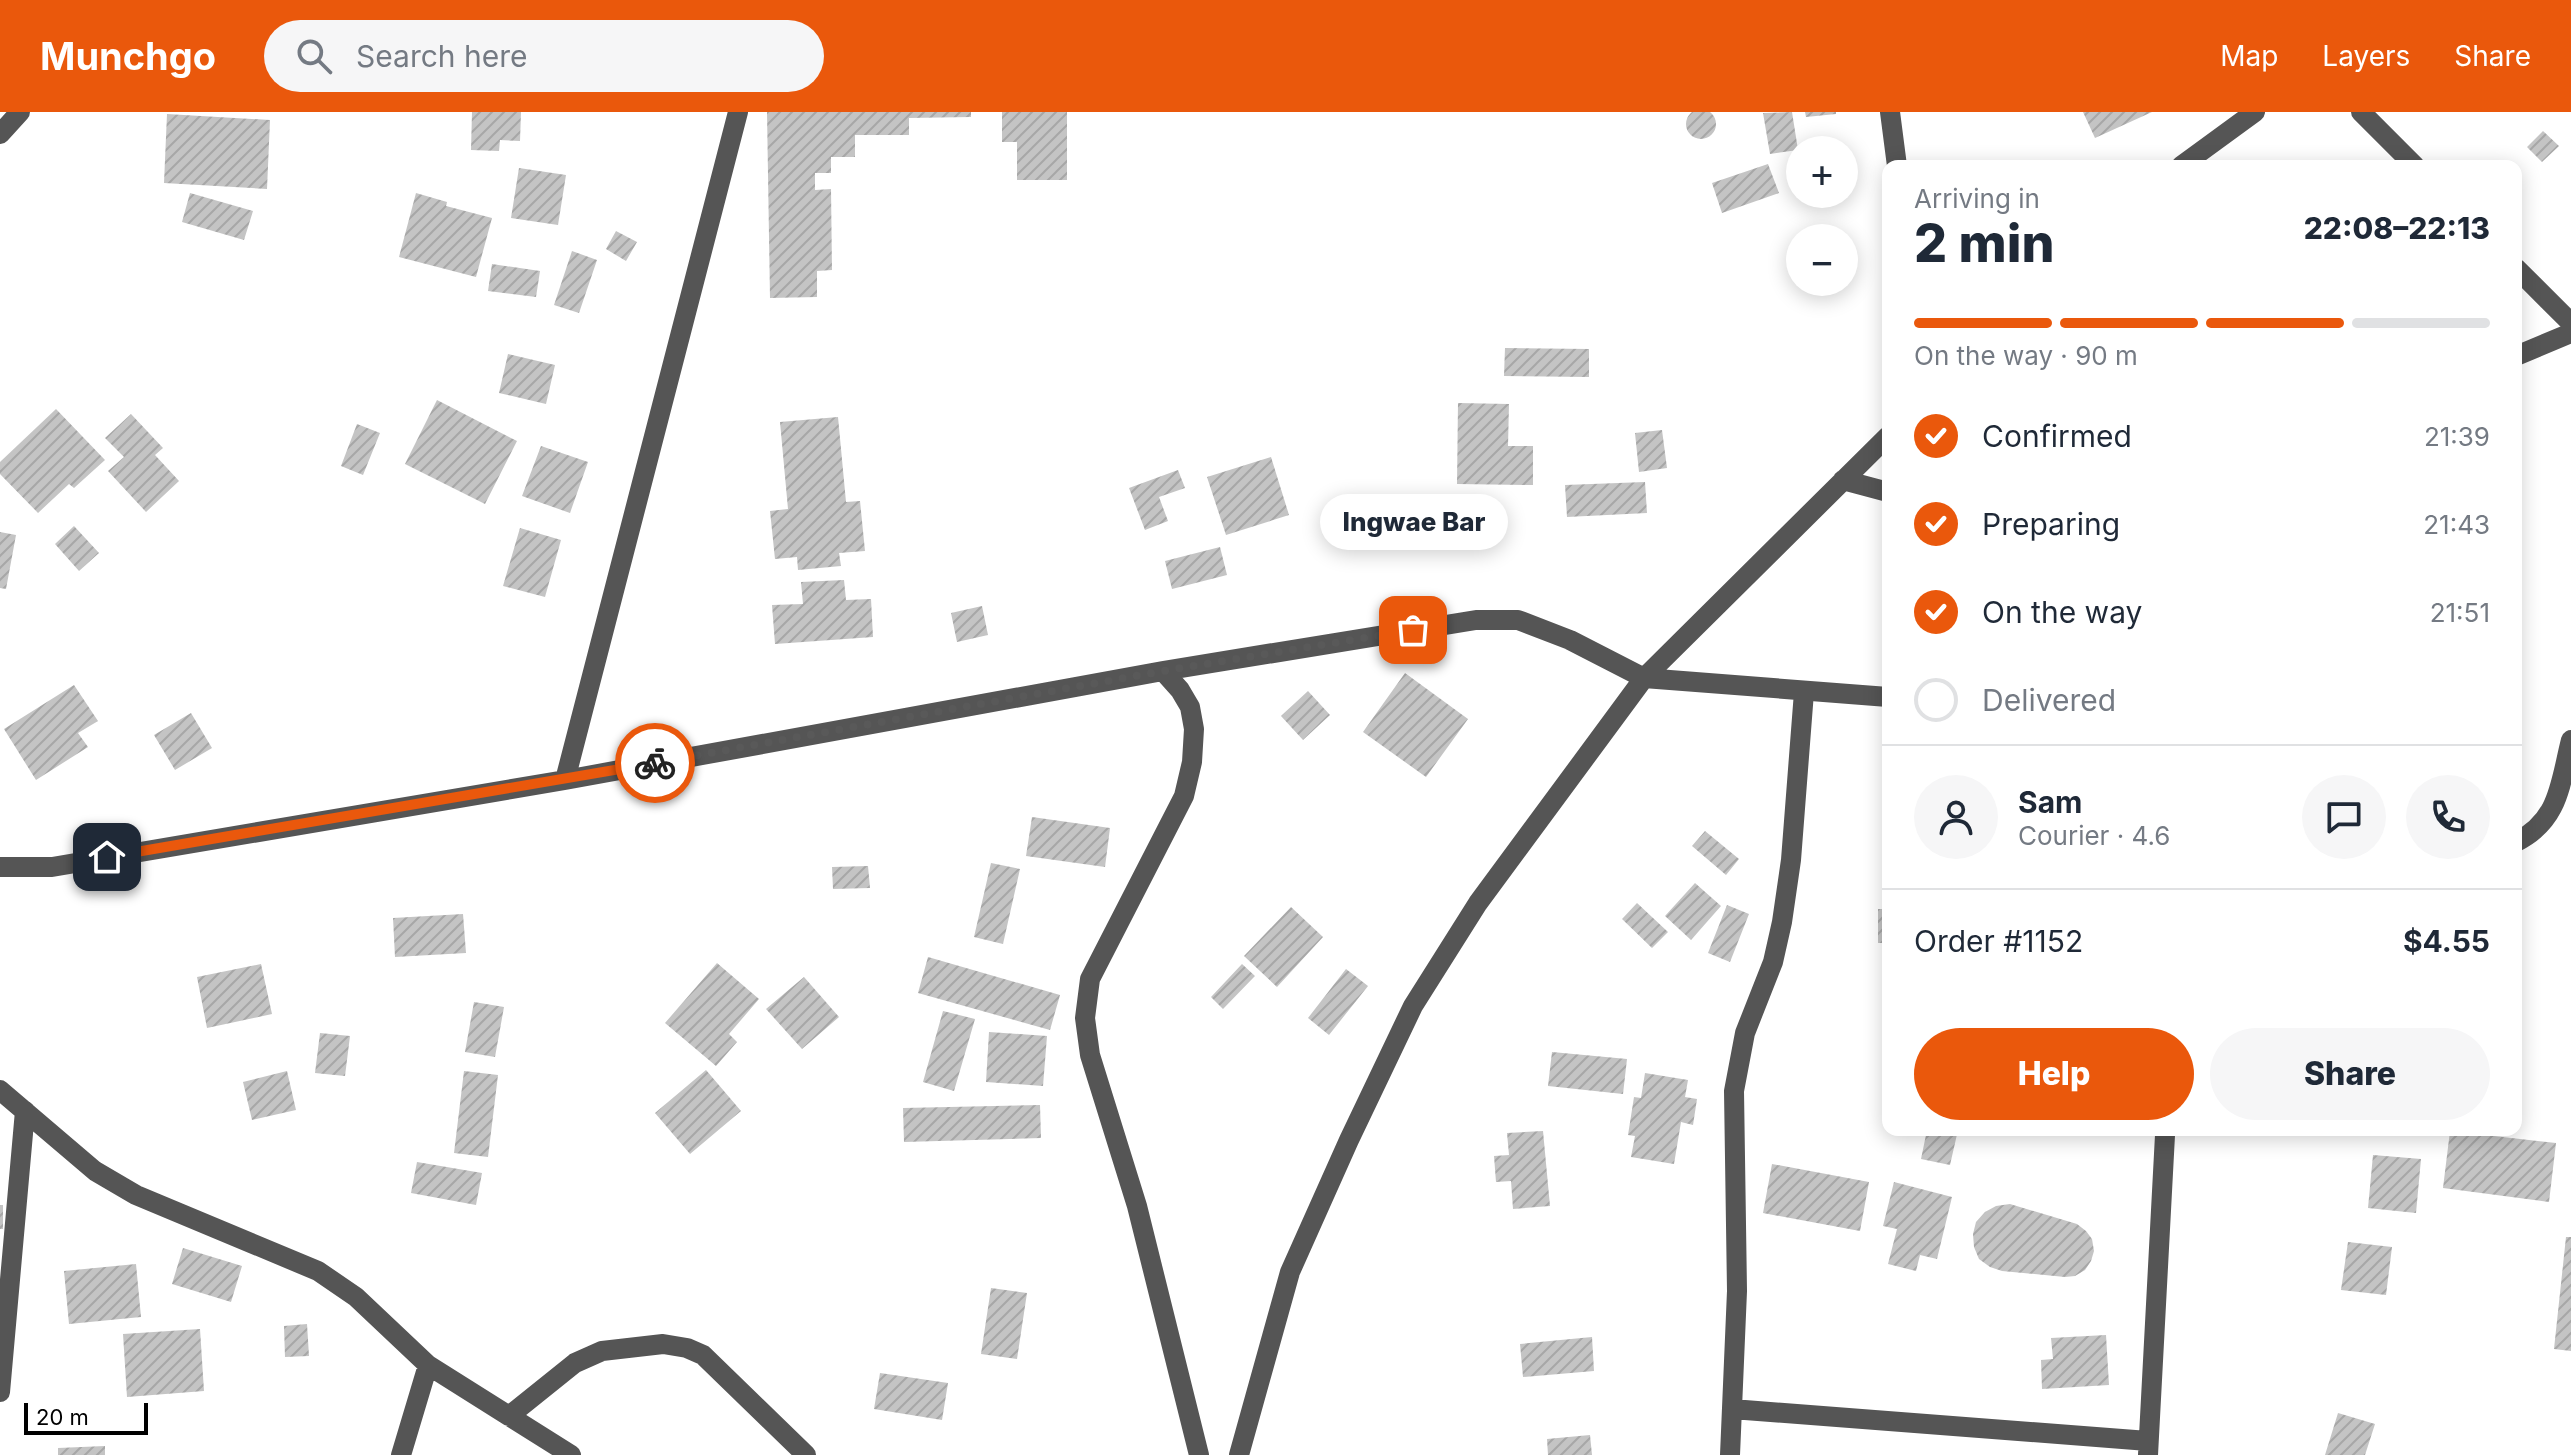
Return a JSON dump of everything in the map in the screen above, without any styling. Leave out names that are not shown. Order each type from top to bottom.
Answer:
[{"type":"street","points":[[0,134],[20,112]]},
{"type":"street","points":[[565,780],[738,112]]},
{"type":"street","points":[[1890,112],[1896,160]]},
{"type":"street","points":[[2189,160],[2255,112]]},
{"type":"street","points":[[2361,112],[2409,160]]},
{"type":"street","points":[[2522,274],[2571,323]]},
{"type":"street","points":[[2522,353],[2571,333]]},
{"type":"street","points":[[1239,1455],[1290,1272],[1413,1006],[1478,903],[1644,678],[1882,442]]},
{"type":"street","points":[[1843,480],[1882,490]]},
{"type":"street","points":[[0,867],[52,867],[565,780],[1163,671],[1476,620],[1518,620],[1570,640],[1644,678],[1882,697]]},
{"type":"street","points":[[1163,671],[1190,707],[1194,729],[1192,762],[1184,796],[1090,979],[1085,1018],[1090,1055],[1137,1206],[1199,1455]]},
{"type":"street","points":[[1730,1455],[1737,1291],[1734,1091],[1745,1033],[1773,962],[1782,922],[1791,860],[1804,692]]},
{"type":"street","points":[[2522,838],[2539,828],[2553,809],[2571,740]]},
{"type":"street","points":[[0,1090],[95,1171],[136,1195],[318,1271],[356,1297],[428,1365],[571,1455]]},
{"type":"street","points":[[0,1392],[25,1111]]},
{"type":"street","points":[[1732,1409],[2148,1448],[2165,1136]]},
{"type":"street","points":[[509,1416],[575,1363],[602,1351],[663,1344],[687,1348],[703,1355],[806,1455]]},
{"type":"street","points":[[401,1455],[428,1365]]},
{"type":"building","points":[[1701,109],[1707,110],[1715,118],[1715,130],[1707,138],[1701,139],[1695,138],[1687,130],[1686,124],[1687,118],[1695,110]]},
{"type":"building","points":[[472,112],[521,112],[520,141],[500,140],[499,151],[471,150]]},
{"type":"building","points":[[767,112],[971,112],[971,117],[909,118],[909,135],[855,135],[855,157],[831,157],[831,173],[815,173],[815,190],[831,189],[832,270],[817,271],[817,297],[770,298]]},
{"type":"building","points":[[1002,112],[1067,112],[1067,180],[1017,180],[1017,142],[1002,142]]},
{"type":"building","points":[[1792,112],[1796,136],[1786,136],[1786,152],[1770,154],[1763,113]]},
{"type":"building","points":[[1805,112],[1836,112],[1836,114],[1806,117]]},
{"type":"building","points":[[2083,112],[2152,112],[2095,138]]},
{"type":"building","points":[[167,114],[270,120],[267,189],[164,183]]},
{"type":"building","points":[[2543,131],[2559,146],[2542,162],[2527,147]]},
{"type":"building","points":[[1768,164],[1779,193],[1722,213],[1712,183]]},
{"type":"building","points":[[519,168],[566,175],[558,225],[511,218]]},
{"type":"building","points":[[190,193],[253,211],[244,240],[182,222]]},
{"type":"building","points":[[416,193],[447,202],[446,206],[492,218],[476,277],[399,257]]},
{"type":"building","points":[[616,231],[637,242],[626,261],[606,249]]},
{"type":"building","points":[[572,251],[597,260],[579,313],[554,305]]},
{"type":"building","points":[[492,264],[540,271],[536,297],[488,291]]},
{"type":"building","points":[[1505,348],[1589,349],[1589,377],[1504,376]]},
{"type":"building","points":[[508,354],[555,365],[546,404],[499,393]]},
{"type":"building","points":[[437,400],[517,441],[485,504],[405,464]]},
{"type":"building","points":[[1458,403],[1509,404],[1508,446],[1533,446],[1533,485],[1457,484]]},
{"type":"building","points":[[56,409],[105,460],[74,488],[69,484],[38,513],[0,474],[0,462]]},
{"type":"building","points":[[131,414],[163,448],[155,455],[179,481],[146,512],[108,471],[124,457],[105,438]]},
{"type":"building","points":[[838,417],[846,502],[860,501],[865,551],[839,553],[841,566],[798,570],[797,557],[775,559],[770,511],[788,509],[780,422]]},
{"type":"building","points":[[357,424],[380,433],[363,475],[341,466]]},
{"type":"building","points":[[1662,430],[1667,468],[1639,472],[1635,433]]},
{"type":"building","points":[[541,446],[588,462],[570,513],[522,496]]},
{"type":"building","points":[[1271,457],[1289,515],[1226,535],[1207,477]]},
{"type":"building","points":[[1178,470],[1185,488],[1159,497],[1168,521],[1145,530],[1129,488]]},
{"type":"building","points":[[1645,482],[1647,513],[1567,517],[1565,485]]},
{"type":"building","points":[[74,526],[99,553],[79,571],[55,544]]},
{"type":"building","points":[[520,528],[561,540],[545,597],[503,586]]},
{"type":"building","points":[[0,532],[16,535],[6,589],[0,588]]},
{"type":"building","points":[[1220,547],[1227,575],[1172,589],[1165,561]]},
{"type":"building","points":[[844,580],[846,600],[871,599],[873,637],[775,644],[772,605],[803,604],[801,582]]},
{"type":"building","points":[[982,606],[988,635],[957,642],[951,613]]},
{"type":"building","points":[[1405,673],[1468,719],[1426,777],[1363,732]]},
{"type":"building","points":[[74,685],[98,721],[78,733],[88,747],[36,780],[4,729]]},
{"type":"building","points":[[1308,691],[1330,715],[1303,740],[1281,716]]},
{"type":"building","points":[[191,713],[212,748],[175,770],[154,735]]},
{"type":"building","points":[[1032,817],[1110,828],[1105,867],[1026,856]]},
{"type":"building","points":[[1705,831],[1739,859],[1726,875],[1692,846]]},
{"type":"building","points":[[991,863],[1020,869],[1003,944],[974,937]]},
{"type":"building","points":[[868,866],[870,888],[833,889],[832,867]]},
{"type":"building","points":[[1695,883],[1721,906],[1691,940],[1665,916]]},
{"type":"building","points":[[1637,903],[1668,932],[1652,948],[1622,919]]},
{"type":"building","points":[[1727,905],[1749,914],[1730,962],[1708,953]]},
{"type":"building","points":[[1291,907],[1323,937],[1277,987],[1244,956]]},
{"type":"building","points":[[1878,909],[1882,909],[1882,943],[1878,943]]},
{"type":"building","points":[[463,914],[466,953],[395,957],[393,918]]},
{"type":"building","points":[[928,957],[1060,995],[1050,1030],[918,993]]},
{"type":"building","points":[[717,963],[759,999],[729,1034],[737,1042],[716,1066],[665,1023]]},
{"type":"building","points":[[261,964],[272,1014],[207,1028],[197,977]]},
{"type":"building","points":[[1242,964],[1255,976],[1223,1009],[1211,997]]},
{"type":"building","points":[[1346,969],[1368,986],[1329,1035],[1308,1018]]},
{"type":"building","points":[[804,977],[839,1017],[802,1049],[766,1009]]},
{"type":"building","points":[[474,1002],[504,1007],[495,1057],[465,1052]]},
{"type":"building","points":[[943,1011],[975,1019],[954,1091],[923,1082]]},
{"type":"building","points":[[989,1032],[1047,1036],[1043,1086],[986,1082]]},
{"type":"building","points":[[320,1033],[350,1036],[345,1076],[315,1073]]},
{"type":"building","points":[[1552,1052],[1627,1059],[1623,1094],[1548,1086]]},
{"type":"building","points":[[706,1070],[741,1111],[690,1154],[655,1113]]},
{"type":"building","points":[[287,1071],[296,1110],[252,1120],[243,1082]]},
{"type":"building","points":[[464,1071],[498,1075],[488,1157],[454,1153]]},
{"type":"building","points":[[1645,1073],[1688,1080],[1685,1097],[1697,1099],[1693,1125],[1681,1122],[1674,1164],[1631,1157],[1635,1136],[1628,1135],[1634,1097],[1641,1098]]},
{"type":"building","points":[[1040,1105],[1041,1138],[904,1142],[903,1108]]},
{"type":"building","points":[[1543,1131],[1550,1206],[1513,1209],[1511,1181],[1496,1182],[1494,1156],[1509,1155],[1507,1133]]},
{"type":"building","points":[[1926,1136],[1957,1136],[1950,1165],[1921,1159]]},
{"type":"building","points":[[2449,1136],[2494,1136],[2556,1143],[2549,1202],[2443,1188]]},
{"type":"building","points":[[2373,1155],[2421,1159],[2416,1213],[2368,1208]]},
{"type":"building","points":[[417,1162],[482,1173],[476,1205],[411,1193]]},
{"type":"building","points":[[1772,1164],[1869,1182],[1860,1231],[1763,1213]]},
{"type":"building","points":[[1894,1182],[1952,1197],[1937,1259],[1920,1255],[1916,1271],[1888,1264],[1897,1229],[1883,1226]]},
{"type":"building","points":[[2010,1204],[2077,1224],[2086,1231],[2092,1239],[2094,1251],[2085,1270],[2065,1277],[2002,1271],[1979,1259],[1974,1247],[1976,1222],[1996,1206]]},
{"type":"building","points":[[0,1205],[3,1205],[3,1229],[0,1229]]},
{"type":"building","points":[[2566,1237],[2571,1237],[2571,1351],[2554,1349]]},
{"type":"building","points":[[2348,1242],[2392,1247],[2386,1295],[2341,1290]]},
{"type":"building","points":[[183,1248],[242,1266],[231,1302],[172,1284]]},
{"type":"building","points":[[136,1264],[141,1317],[69,1324],[64,1271]]},
{"type":"building","points":[[991,1288],[1027,1293],[1017,1359],[981,1354]]},
{"type":"building","points":[[307,1324],[309,1356],[285,1357],[284,1326]]},
{"type":"building","points":[[200,1329],[204,1391],[127,1397],[123,1334]]},
{"type":"building","points":[[2106,1335],[2109,1385],[2042,1389],[2041,1360],[2053,1359],[2051,1338]]},
{"type":"building","points":[[1592,1337],[1594,1371],[1523,1377],[1520,1344]]},
{"type":"building","points":[[880,1373],[948,1383],[942,1420],[874,1409]]},
{"type":"building","points":[[2338,1413],[2375,1424],[2365,1455],[2325,1455]]},
{"type":"building","points":[[1590,1435],[1592,1455],[1548,1455],[1547,1439]]},
{"type":"building","points":[[105,1446],[105,1455],[58,1455],[58,1448]]},
{"type":"way so far","points":[[655,763],[1163,671],[1413,630]]},
{"type":"place","name":"Ingwae Bar","points":[[1413,630]]},
{"type":"route","points":[[107,857],[655,763]]}]
